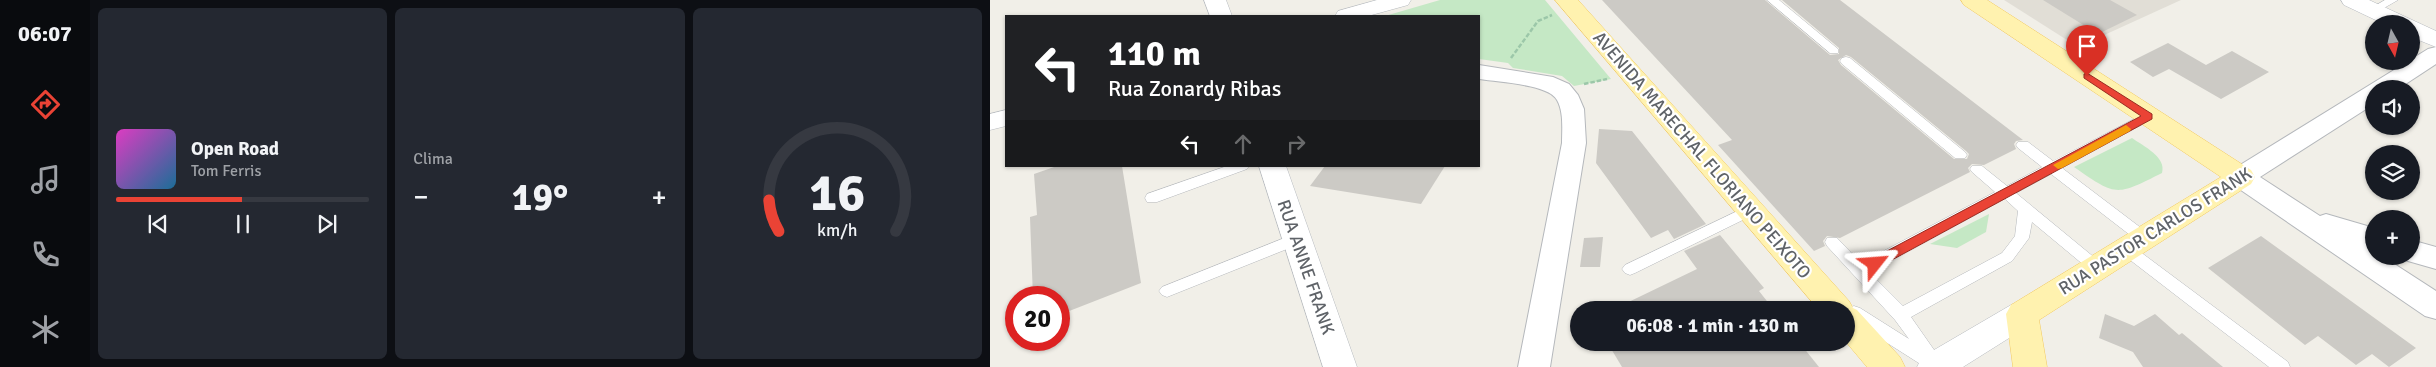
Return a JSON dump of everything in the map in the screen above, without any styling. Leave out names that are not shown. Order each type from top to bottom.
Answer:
[{"type":"main road","points":[[1215,0],[1221,15]]},
{"type":"main road","points":[[1349,15],[1400,0]]},
{"type":"main road","points":[[1972,0],[2240,177]]},
{"type":"main road","points":[[2352,0],[2383,15]]},
{"type":"main road","name":"AVENIDA MARECHAL FLORIANO PEIXOTO","points":[[1557,4],[1750,210],[1831,301]]},
{"type":"main road","points":[[2420,32],[2436,40]]},
{"type":"main road","points":[[990,122],[1005,118]]},
{"type":"main road","name":"RUA ANNE FRANK","points":[[1272,167],[1340,367]]},
{"type":"main road","name":"RUA PASTOR CARLOS FRANK","points":[[1936,366],[2240,177]]},
{"type":"main road","points":[[2022,314],[2030,367]]},
{"type":"main road","name":"AVENIDA MARECHAL FLORIANO PEIXOTO","points":[[1855,329],[1888,367]]},
{"type":"street","points":[[2395,80],[2436,54]]},
{"type":"street","points":[[1489,74],[1540,81],[1561,89],[1568,97],[1573,109],[1574,143],[1534,367]]},
{"type":"street","name":"RUA PASTOR CARLOS FRANK","points":[[2240,177],[2365,100]]},
{"type":"street","points":[[2240,177],[2436,307]]},
{"type":"street","points":[[2299,216],[2365,236]]},
{"type":"street","points":[[2420,254],[2436,258]]},
{"type":"lane","points":[[1772,0],[1834,51]]},
{"type":"lane","points":[[2373,10],[2393,0]]},
{"type":"lane","points":[[1846,61],[1960,155]]},
{"type":"lane","points":[[1860,271],[2148,116]]},
{"type":"lane","points":[[2023,146],[2053,168],[2135,243],[2282,367]]},
{"type":"lane","points":[[1152,198],[1239,167]]},
{"type":"lane","points":[[1977,169],[2096,267]]},
{"type":"lane","points":[[1901,315],[2007,257],[2022,238],[2025,228],[2025,208]]},
{"type":"lane","points":[[1630,269],[1750,210]]},
{"type":"lane","points":[[1167,291],[1297,239]]},
{"type":"lane","points":[[1832,242],[1901,315],[1936,366]]},
{"type":"lane","points":[[1855,319],[1936,366]]},
{"type":"path","points":[[1489,74],[1538,21],[1554,16],[1557,4]]},
{"type":"shaded area","points":[[2004,0],[2181,0],[2078,47]]},
{"type":"green space","points":[[1440,0],[1545,0],[1611,79],[1574,86],[1562,76],[1513,68],[1508,63],[1480,59],[1480,15],[1388,15]]},
{"type":"green space","points":[[2132,138],[2158,157],[2163,167],[2162,173],[2135,186],[2117,190],[2099,184],[2074,167]]},
{"type":"green space","points":[[1989,214],[1986,232],[1957,248],[1930,244]]},
{"type":"building","points":[[1602,0],[1765,0],[1830,55],[1839,54],[1839,48],[1782,0],[1840,0],[2023,140],[2016,141],[2014,144],[2016,149],[1984,165],[1972,164],[1968,168],[1970,172],[1840,238],[1827,236],[1823,241],[1825,246],[1814,251],[1718,145],[1732,140]],"holes":[[[1846,55],[1851,57],[1966,151],[1969,154],[1967,159],[1954,159],[1841,65],[1838,60]]]},
{"type":"building","points":[[2043,0],[2110,0],[2137,15],[2098,34]]},
{"type":"building","points":[[2168,43],[2206,65],[2232,51],[2269,72],[2221,99],[2169,69],[2153,77],[2130,62]]},
{"type":"building","points":[[1599,129],[1632,131],[1706,224],[1674,239],[1668,230],[1651,238],[1596,163]]},
{"type":"building","points":[[1054,167],[1122,167],[1141,283],[1070,311],[1070,286],[1033,286],[1030,217],[1037,215],[1034,174]]},
{"type":"building","points":[[1324,167],[1444,167],[1421,204],[1310,186]]},
{"type":"building","points":[[1720,235],[1764,288],[1759,291],[1767,301],[1631,301],[1697,269],[1684,251]]},
{"type":"building","points":[[2261,236],[2416,348],[2389,367],[2372,354],[2356,365],[2318,336],[2305,345],[2208,268]]},
{"type":"building","points":[[1603,237],[1600,267],[1580,267],[1584,238]]},
{"type":"building","points":[[2105,314],[2134,326],[2155,314],[2179,335],[2182,333],[2223,367],[2143,367],[2133,352],[2099,338]]},
{"type":"building","points":[[1612,351],[1806,351],[1819,367],[1622,367]]},
{"type":"slow traffic","points":[[2058,165],[2126,129]]},
{"type":"route","points":[[1875,264],[2148,116],[2087,76]]}]
